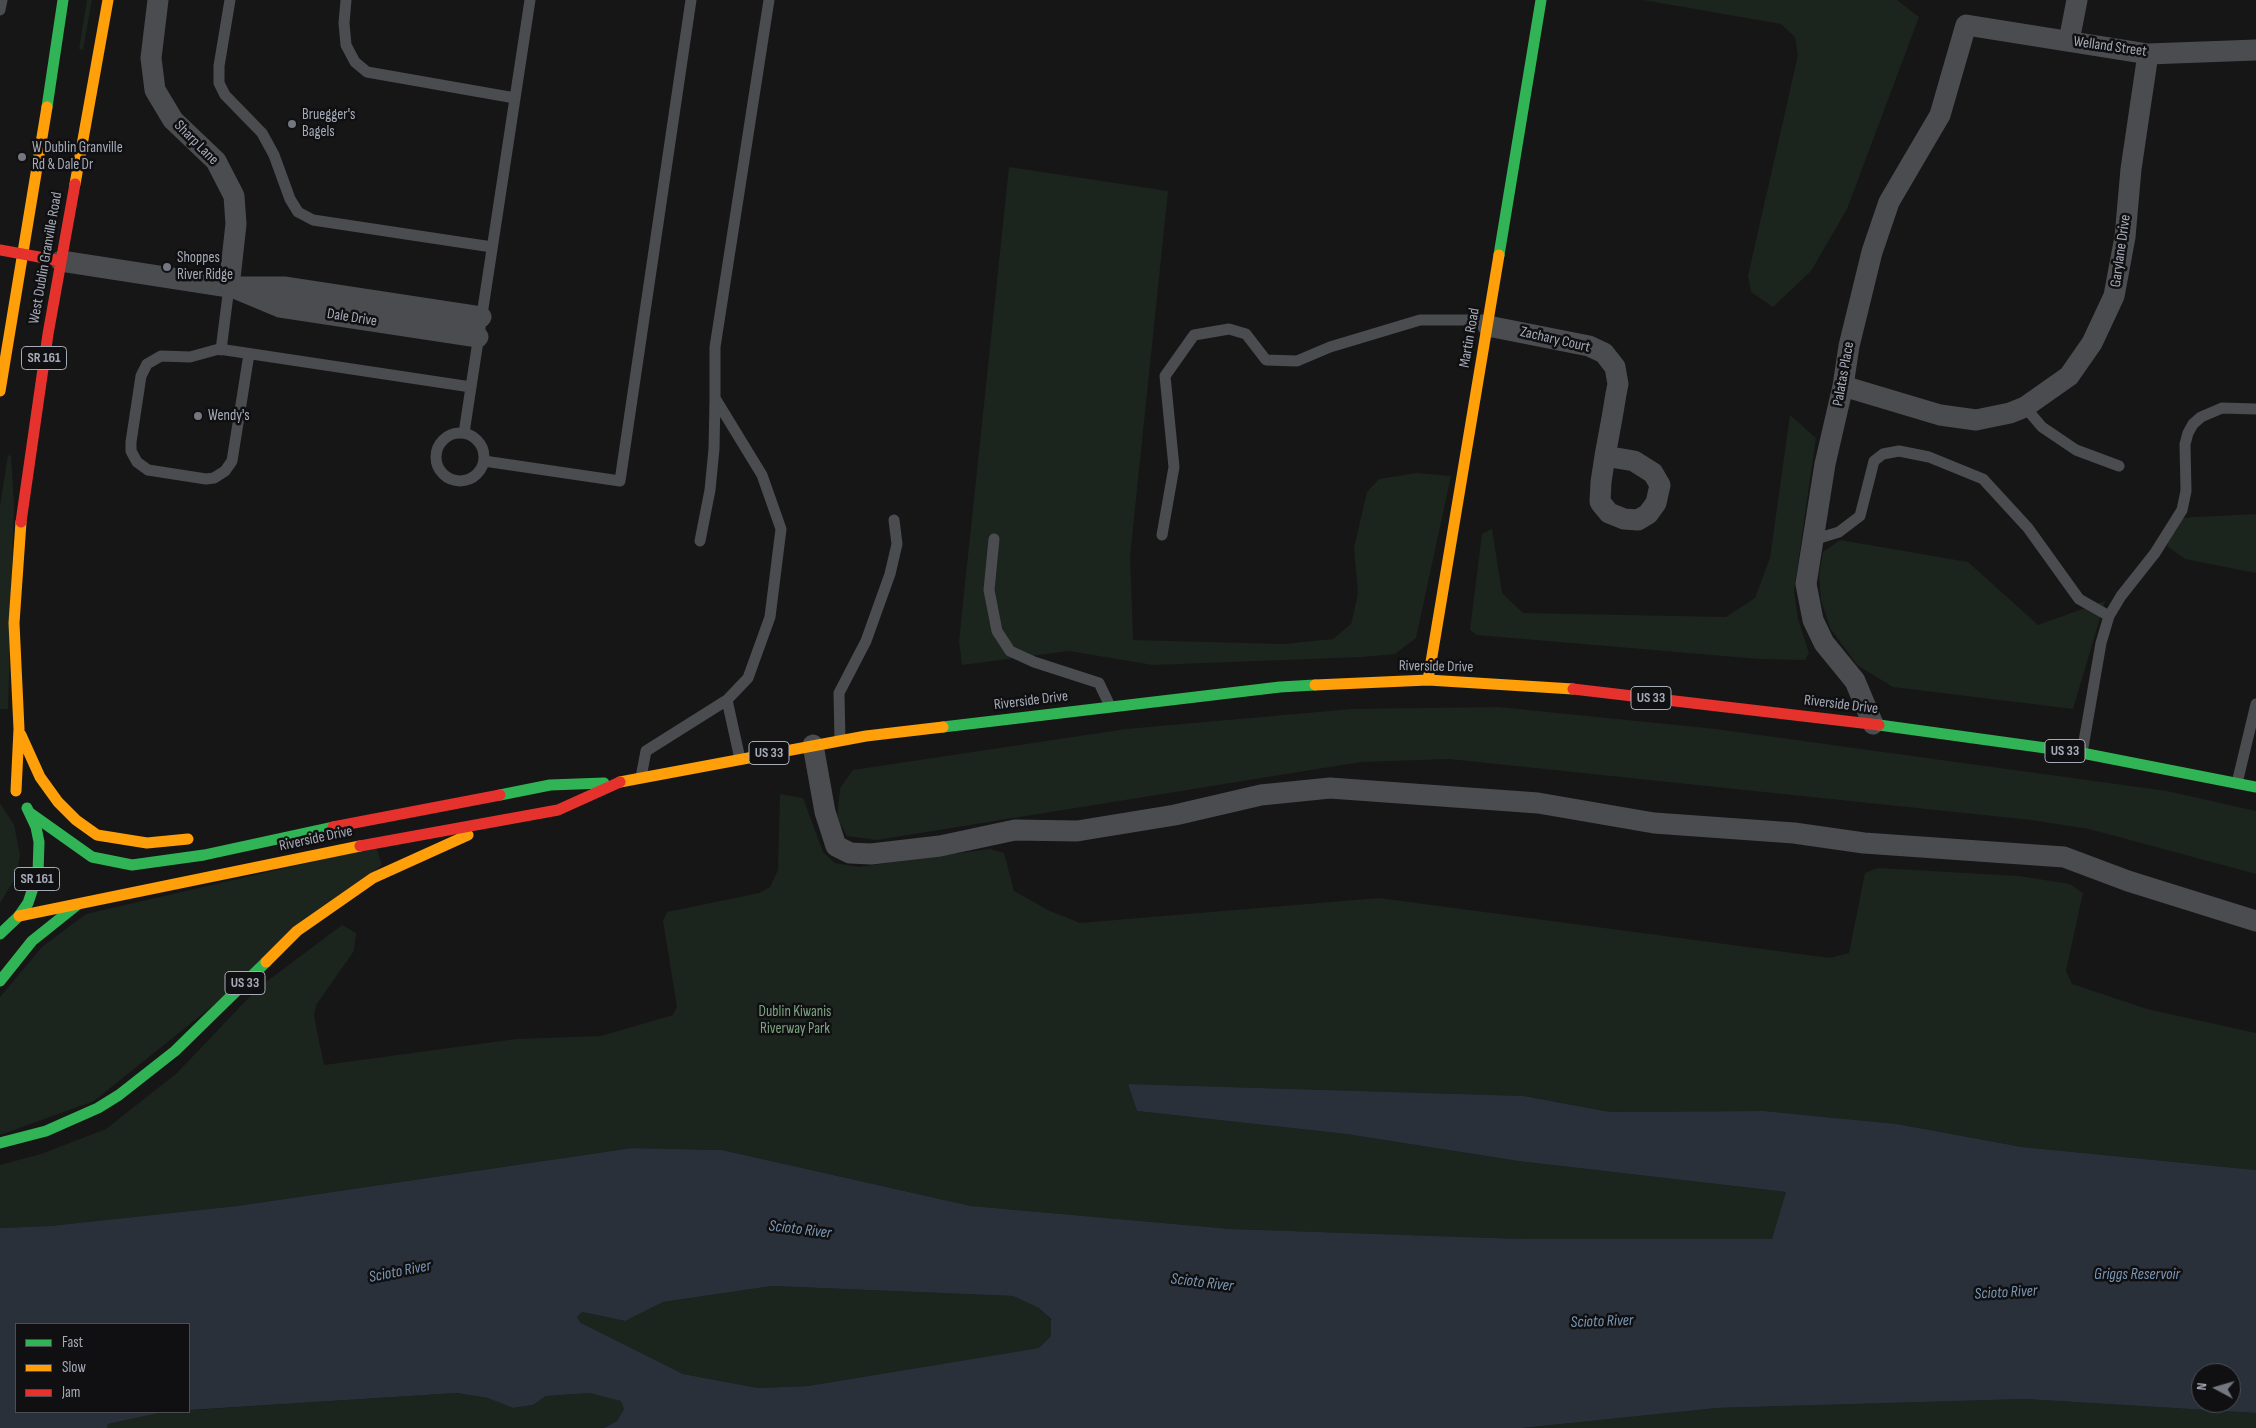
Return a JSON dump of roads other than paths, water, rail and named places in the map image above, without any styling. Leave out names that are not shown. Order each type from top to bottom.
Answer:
[{"type":"main road","name":"West Dublin Granville Road","points":[[0,391],[24,254],[63,0]]},
{"type":"main road","name":"West Dublin Granville Road","points":[[16,791],[19,729],[14,623],[21,518],[29,455],[61,261],[108,0]]},
{"type":"main road","name":"Martin Road","points":[[1428,680],[1541,0]]},
{"type":"main road","name":"Dale Drive","points":[[0,250],[61,261]]},
{"type":"main road","name":"Riverside Drive","points":[[19,916],[372,843],[558,810],[616,783],[740,758],[840,740],[1280,687],[1428,680],[1543,686],[1873,724],[2082,753],[2256,787]]},
{"type":"main road","points":[[19,729],[40,777],[58,802],[76,820],[97,835],[111,839],[147,843],[198,838]]},
{"type":"main road","points":[[6,781],[16,791],[30,813]]},
{"type":"main road","name":"Riverside Drive","points":[[30,813],[92,856],[132,865],[204,855],[352,823],[550,785],[616,783]]},
{"type":"main road","name":"SR 161","points":[[0,934],[19,916],[34,888],[39,866],[39,842],[30,813]]},
{"type":"main road","name":"US 33","points":[[265,830],[352,823]]},
{"type":"main road","name":"US 33","points":[[0,1143],[46,1131],[98,1108],[119,1095],[175,1051],[297,931],[373,878],[440,850],[492,823]]},
{"type":"main road","points":[[0,981],[32,941],[78,904]]},
{"type":"street","name":"Sharp Lane","points":[[158,0],[150,58],[155,90],[163,107],[173,120],[216,161],[234,196],[236,224],[229,287]]},
{"type":"street","points":[[2069,41],[2077,0]]},
{"type":"street","name":"Welland Street","points":[[1966,25],[2148,54],[2256,50]]},
{"type":"street","name":"Palatas Place","points":[[1873,724],[1855,681],[1824,643],[1813,620],[1806,584],[1825,464],[1843,386],[1854,321],[1872,252],[1889,202],[1940,115],[1966,25]]},
{"type":"street","name":"Garylane Drive","points":[[1843,386],[1940,416],[1976,420],[2010,413],[2025,407],[2069,376],[2092,343],[2114,296],[2122,257],[2131,169],[2148,54]]},
{"type":"street","name":"Dale Drive","points":[[61,261],[229,287],[280,307],[480,327]]},
{"type":"street","name":"Zachary Court","points":[[1488,323],[1589,346],[1604,353],[1615,367],[1618,384],[1605,456]]},
{"type":"street","points":[[813,745],[825,812],[836,846],[850,853],[871,854],[940,846],[1015,830],[1077,831],[1175,814],[1261,795],[1330,788],[1538,804],[1654,823],[1794,833],[1864,843],[2064,857],[2128,881],[2256,921]]},
{"type":"lane","points":[[0,10],[2,0]]},
{"type":"lane","points":[[230,0],[219,66],[219,83],[225,94],[262,133],[274,155],[290,199],[298,212],[313,220],[492,247]]},
{"type":"lane","points":[[346,0],[344,23],[346,45],[355,62],[367,72],[515,98]]},
{"type":"lane","points":[[464,433],[530,0]]},
{"type":"lane","points":[[484,461],[620,481],[691,0]]},
{"type":"lane","points":[[700,541],[710,490],[714,450],[715,347],[769,0]]},
{"type":"lane","points":[[221,350],[229,287]]},
{"type":"lane","points":[[1162,535],[1174,467],[1165,376],[1194,335],[1229,329],[1246,334],[1266,360],[1297,361],[1330,347],[1420,320],[1488,323]]},
{"type":"lane","points":[[249,354],[232,457],[228,468],[218,476],[206,479],[153,471],[140,466],[133,455],[131,442],[141,376],[147,364],[161,356],[190,357],[221,350],[249,354],[471,387]]},
{"type":"lane","points":[[641,777],[646,751],[727,700],[748,678],[770,617],[781,529],[762,475],[715,398]]},
{"type":"lane","points":[[2025,407],[2042,428],[2076,450],[2119,466]]},
{"type":"lane","points":[[2082,753],[2102,643],[2109,616],[2121,596],[2155,553],[2182,510],[2186,491],[2186,444],[2190,428],[2201,417],[2222,408],[2256,409]]},
{"type":"lane","points":[[464,433],[479,442],[483,448],[484,461],[479,472],[465,480],[453,480],[441,471],[436,456],[441,442],[453,434],[464,433]]},
{"type":"lane","points":[[1813,540],[1839,532],[1860,516],[1874,460],[1883,454],[1899,451],[1929,457],[1983,478],[2028,528],[2053,566],[2079,598],[2109,616]]},
{"type":"lane","points":[[840,740],[839,693],[866,642],[890,574],[897,544],[894,520]]},
{"type":"lane","points":[[994,539],[989,590],[997,631],[1010,651],[1034,662],[1099,683],[1110,706]]},
{"type":"lane","points":[[727,700],[740,758]]},
{"type":"lane","points":[[2237,783],[2256,704]]},
{"type":"water","points":[[1128,1084],[1524,1096],[1610,1112],[1764,1111],[1897,1124],[2022,1147],[2256,1170],[2256,1413],[2241,1412],[2241,1363],[2191,1363],[2191,1409],[2025,1399],[1717,1408],[1522,1428],[604,1428],[617,1421],[624,1409],[621,1401],[590,1393],[546,1396],[533,1405],[513,1408],[488,1398],[457,1393],[190,1410],[190,1323],[15,1323],[15,1413],[158,1413],[108,1424],[107,1428],[0,1428],[0,1228],[50,1226],[237,1206],[632,1148],[722,1150],[971,1206],[1231,1229],[1524,1239],[1772,1239],[1786,1192],[1518,1161],[1346,1134],[1137,1111]],"holes":[[[772,1286],[1013,1296],[1039,1308],[1051,1319],[1051,1336],[1039,1348],[808,1386],[758,1388],[683,1374],[581,1323],[577,1317],[582,1312],[625,1321],[663,1302]]]},
{"type":"place","name":"Bruegger's Bagels","points":[[292,124]]},
{"type":"place","name":"W Dublin Granville Rd & Dale Dr","points":[[22,157]]},
{"type":"place","name":"Shoppes River Ridge","points":[[167,267]]},
{"type":"place","name":"Wendy's","points":[[198,416]]},
{"type":"park label","name":"Dublin Kiwanis Riverway Park","points":[[795,1020]]},
{"type":"water label","name":"Scioto River","points":[[800,1230]]},
{"type":"water label","name":"Scioto River","points":[[400,1272]]},
{"type":"water label","name":"Griggs Reservoir","points":[[2137,1275]]},
{"type":"water label","name":"Scioto River","points":[[1202,1283]]},
{"type":"water label","name":"Scioto River","points":[[2006,1293]]},
{"type":"water label","name":"Scioto River","points":[[1602,1322]]}]
